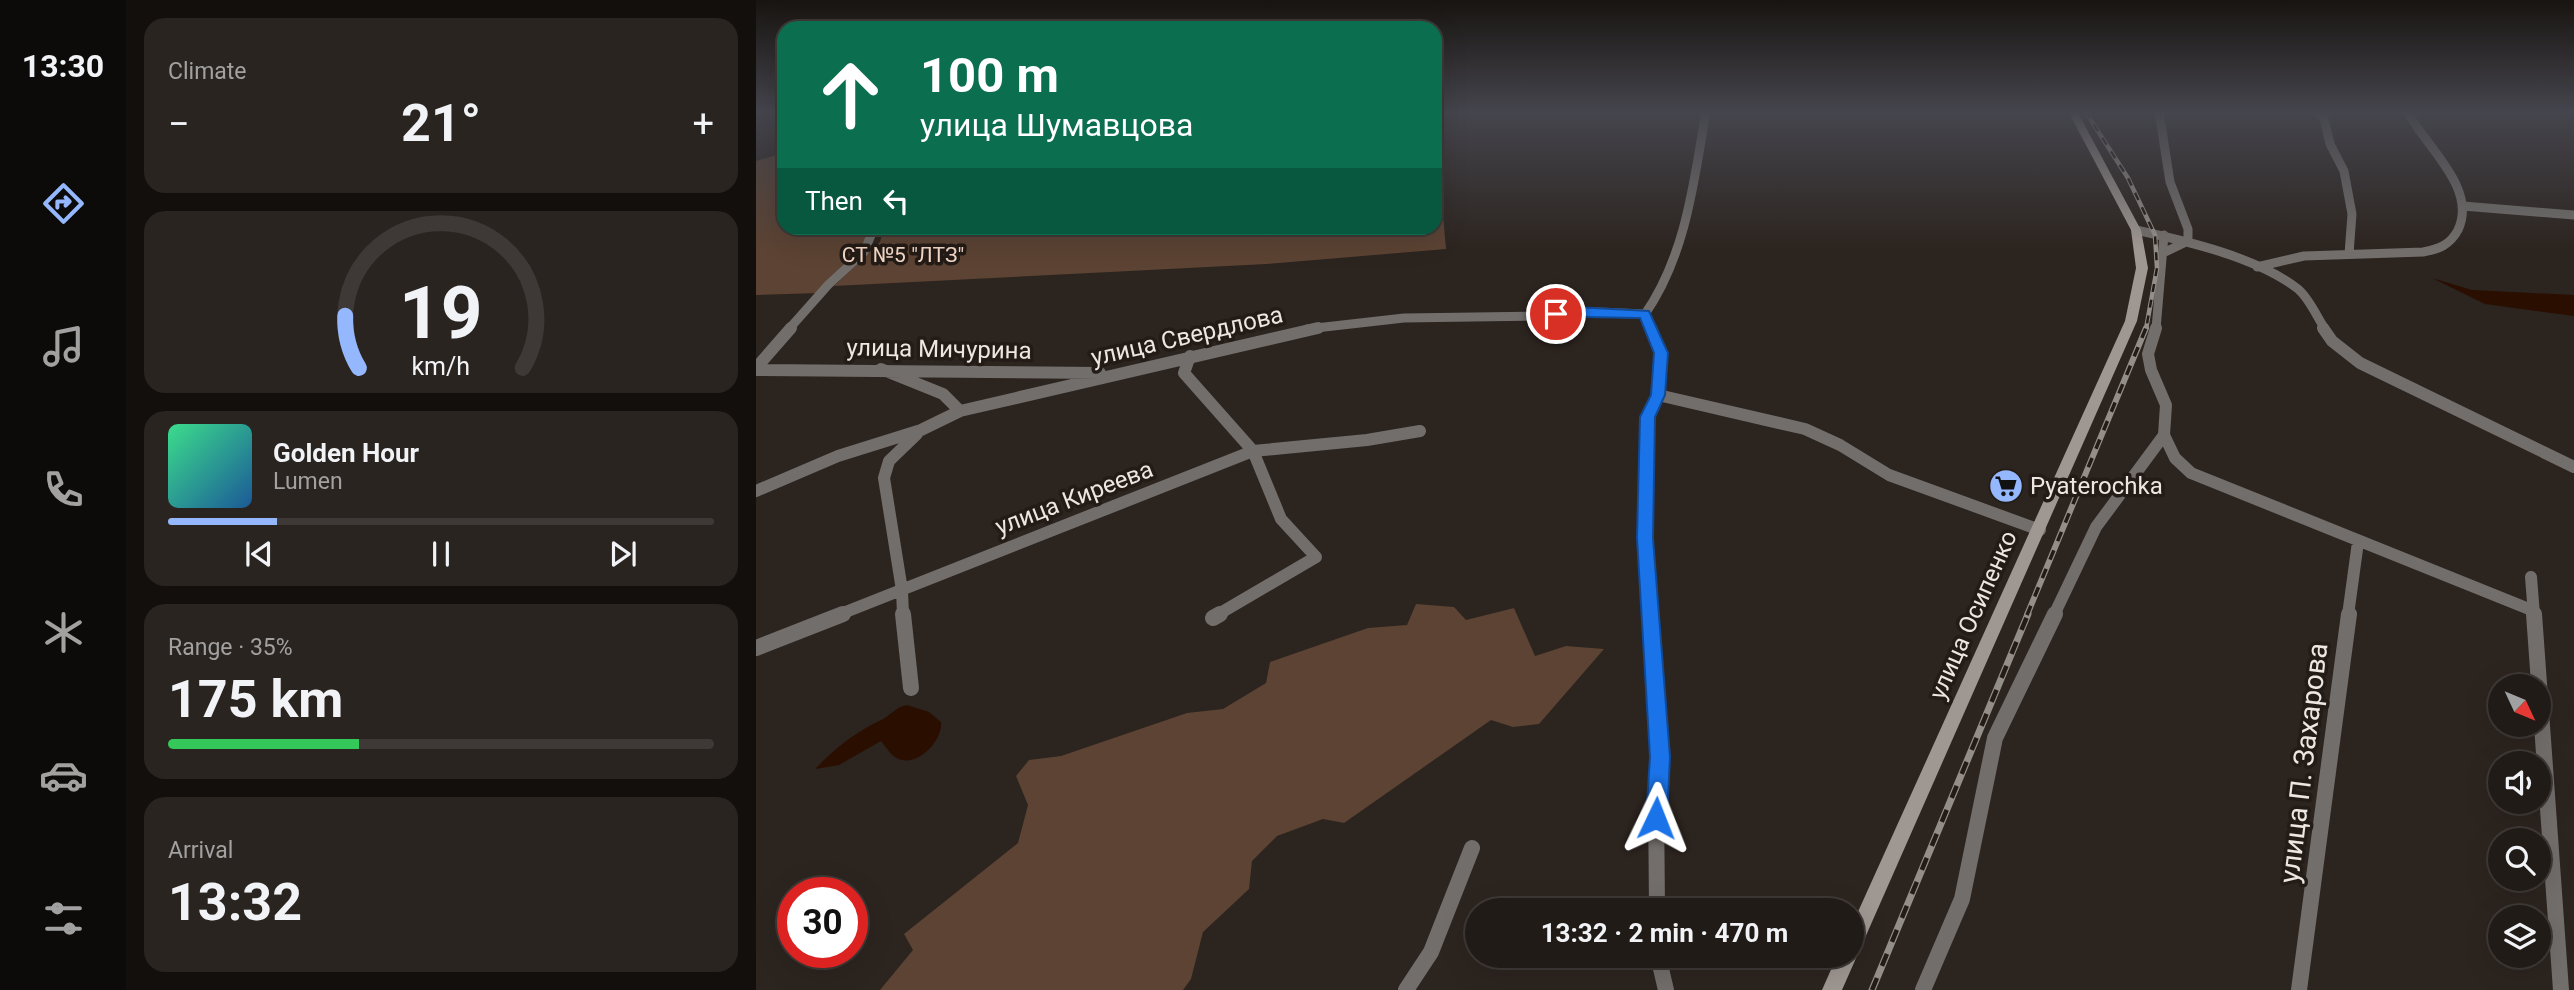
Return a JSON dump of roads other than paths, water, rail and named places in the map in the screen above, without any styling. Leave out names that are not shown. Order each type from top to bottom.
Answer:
[{"type":"street","points":[[1657,898],[1656,794],[1660,757],[1650,642],[1645,538],[1648,417],[1658,395],[1661,353],[1645,314],[1666,283],[1690,198],[1698,157]]},
{"type":"street","name":"улица Осипенко","points":[[1864,919],[2132,321],[2142,268],[2136,230],[2097,157]]},
{"type":"street","points":[[2166,157],[2170,182],[2188,229],[2188,241]]},
{"type":"street","points":[[2337,157],[2344,171],[2352,214],[2349,254]]},
{"type":"street","points":[[2256,267],[2349,254],[2407,253],[2441,247],[2451,241],[2460,223],[2463,199],[2433,157]]},
{"type":"street","points":[[2463,206],[2574,215]]},
{"type":"street","points":[[2136,230],[2188,241],[2256,267],[2299,290],[2332,341],[2358,362],[2574,467]]},
{"type":"street","points":[[756,369],[819,295],[864,252],[871,235]]},
{"type":"street","points":[[2164,235],[2156,330],[2148,354],[2151,370],[2166,405],[2164,435],[2175,458],[2191,473],[2535,611]]},
{"type":"street","points":[[2163,253],[2188,241]]},
{"type":"street","name":"улица Свердлова","points":[[756,491],[838,456],[920,430],[960,411],[1291,332],[1382,320],[1537,316],[1575,311],[1645,314]]},
{"type":"street","points":[[1190,356],[1184,373],[1253,451],[1281,519],[1316,557],[1213,618]]},
{"type":"street","points":[[877,367],[896,378],[943,394],[960,411]]},
{"type":"street","name":"улица Мичурина","points":[[756,369],[877,367],[915,371],[1121,373]]},
{"type":"street","points":[[1658,395],[1805,429],[1840,445],[1889,475],[2040,530]]},
{"type":"street","points":[[911,688],[903,631],[902,590],[884,478],[889,461],[920,430]]},
{"type":"street","name":"улица Киреева","points":[[756,648],[1253,451],[1367,440],[1420,431]]},
{"type":"street","points":[[1923,990],[1962,899],[1995,738],[2096,527],[2164,435]]},
{"type":"street","name":"улица П. Захарова","points":[[2299,990],[2358,542]]},
{"type":"street","points":[[2531,577],[2561,990]]},
{"type":"street","points":[[1406,990],[1432,953],[1472,848]]},
{"type":"street","points":[[1661,968],[1666,990]]},
{"type":"street","points":[[1832,990],[1842,968]]},
{"type":"railway","points":[[2115,157],[2128,178],[2155,235],[2157,268],[2146,329]]},
{"type":"railway","points":[[2027,615],[2146,328]]},
{"type":"railway","points":[[1872,990],[2028,614]]},
{"type":"place","name":"Pyaterochka","points":[[2006,486]]},
{"type":"park label","name":"СТ №5 \"ЛТЗ\"","points":[[903,255]]}]
